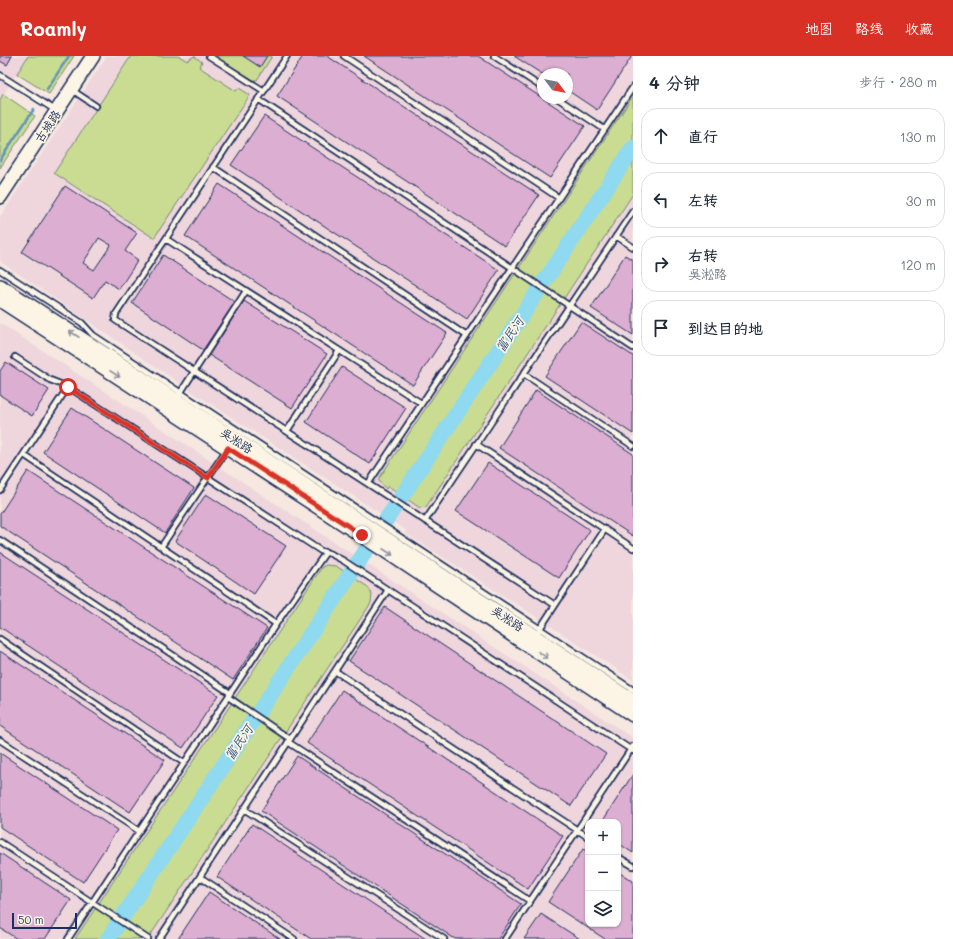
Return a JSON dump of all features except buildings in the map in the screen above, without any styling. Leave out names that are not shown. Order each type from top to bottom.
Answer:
[{"type":"main road","name":"古城路","points":[[0,197],[54,109],[84,56]]},
{"type":"main road","name":"古城路","points":[[0,184],[54,109],[71,89],[93,56]]},
{"type":"main road","name":"吴淞路","points":[[0,286],[633,701]]},
{"type":"main road","name":"吴淞路","points":[[0,300],[175,401],[228,448],[535,637],[633,715]]},
{"type":"lane","points":[[209,56],[264,91]]},
{"type":"lane","points":[[287,56],[116,314],[115,320],[555,605]]},
{"type":"lane","points":[[344,56],[559,198]]},
{"type":"lane","points":[[494,56],[537,84]]},
{"type":"lane","points":[[0,75],[54,109]]},
{"type":"lane","points":[[368,484],[633,87]]},
{"type":"lane","points":[[71,89],[96,106]]},
{"type":"lane","points":[[258,100],[633,348]]},
{"type":"lane","points":[[566,104],[604,129]]},
{"type":"lane","points":[[213,168],[467,336]]},
{"type":"lane","points":[[425,521],[633,211]]},
{"type":"lane","points":[[616,236],[633,247]]},
{"type":"lane","points":[[166,238],[421,403]]},
{"type":"lane","points":[[0,270],[82,323],[93,335],[175,401],[246,291]]},
{"type":"lane","points":[[287,431],[339,351]]},
{"type":"lane","points":[[15,356],[50,380],[68,387],[321,551],[344,561],[632,749],[505,939]]},
{"type":"lane","points":[[524,374],[633,446]]},
{"type":"lane","points":[[0,490],[68,387]]},
{"type":"lane","points":[[476,444],[633,548]]},
{"type":"lane","points":[[161,547],[228,448]]},
{"type":"lane","points":[[24,455],[276,624]]},
{"type":"lane","points":[[605,529],[535,637],[633,690]]},
{"type":"lane","points":[[0,540],[229,695],[240,706],[275,729],[289,741],[530,901]]},
{"type":"lane","points":[[68,939],[276,624],[326,552]]},
{"type":"lane","points":[[160,939],[388,590]]},
{"type":"lane","points":[[0,639],[184,763]]},
{"type":"lane","points":[[335,671],[585,835]]},
{"type":"lane","points":[[0,740],[139,832]]},
{"type":"lane","points":[[244,809],[444,939]]},
{"type":"lane","points":[[0,842],[148,939]]},
{"type":"lane","points":[[621,859],[633,866]]},
{"type":"lane","points":[[200,877],[294,939]]},
{"type":"shaded area","points":[[0,56],[28,56],[0,100]]},
{"type":"shaded area","points":[[107,56],[633,56],[633,680],[405,533],[406,530],[191,391],[0,260],[0,217]]},
{"type":"shaded area","points":[[0,323],[633,738],[633,939],[0,939]]},
{"type":"green space","points":[[28,56],[74,56],[49,94],[17,74]]},
{"type":"green space","points":[[131,56],[179,56],[187,61],[194,56],[202,62],[199,67],[236,91],[239,88],[250,95],[154,238],[54,173]]},
{"type":"green space","points":[[214,56],[272,56],[257,80],[253,80]]},
{"type":"green space","points":[[3,94],[35,116],[0,168],[0,100]]},
{"type":"green space","points":[[633,96],[633,194],[426,507],[420,508],[388,486],[386,489],[378,480]]},
{"type":"green space","points":[[326,565],[336,566],[368,587],[372,595],[371,603],[148,939],[75,939],[322,567]]},
{"type":"waterway","points":[[47,89],[69,56]]},
{"type":"waterway","points":[[0,160],[34,109]]},
{"type":"waterway","name":"富民河","points":[[386,520],[633,148]]},
{"type":"waterway","name":"富民河","points":[[108,939],[369,546]]},
{"type":"route","points":[[68,387],[208,478],[228,448],[362,535]]}]
